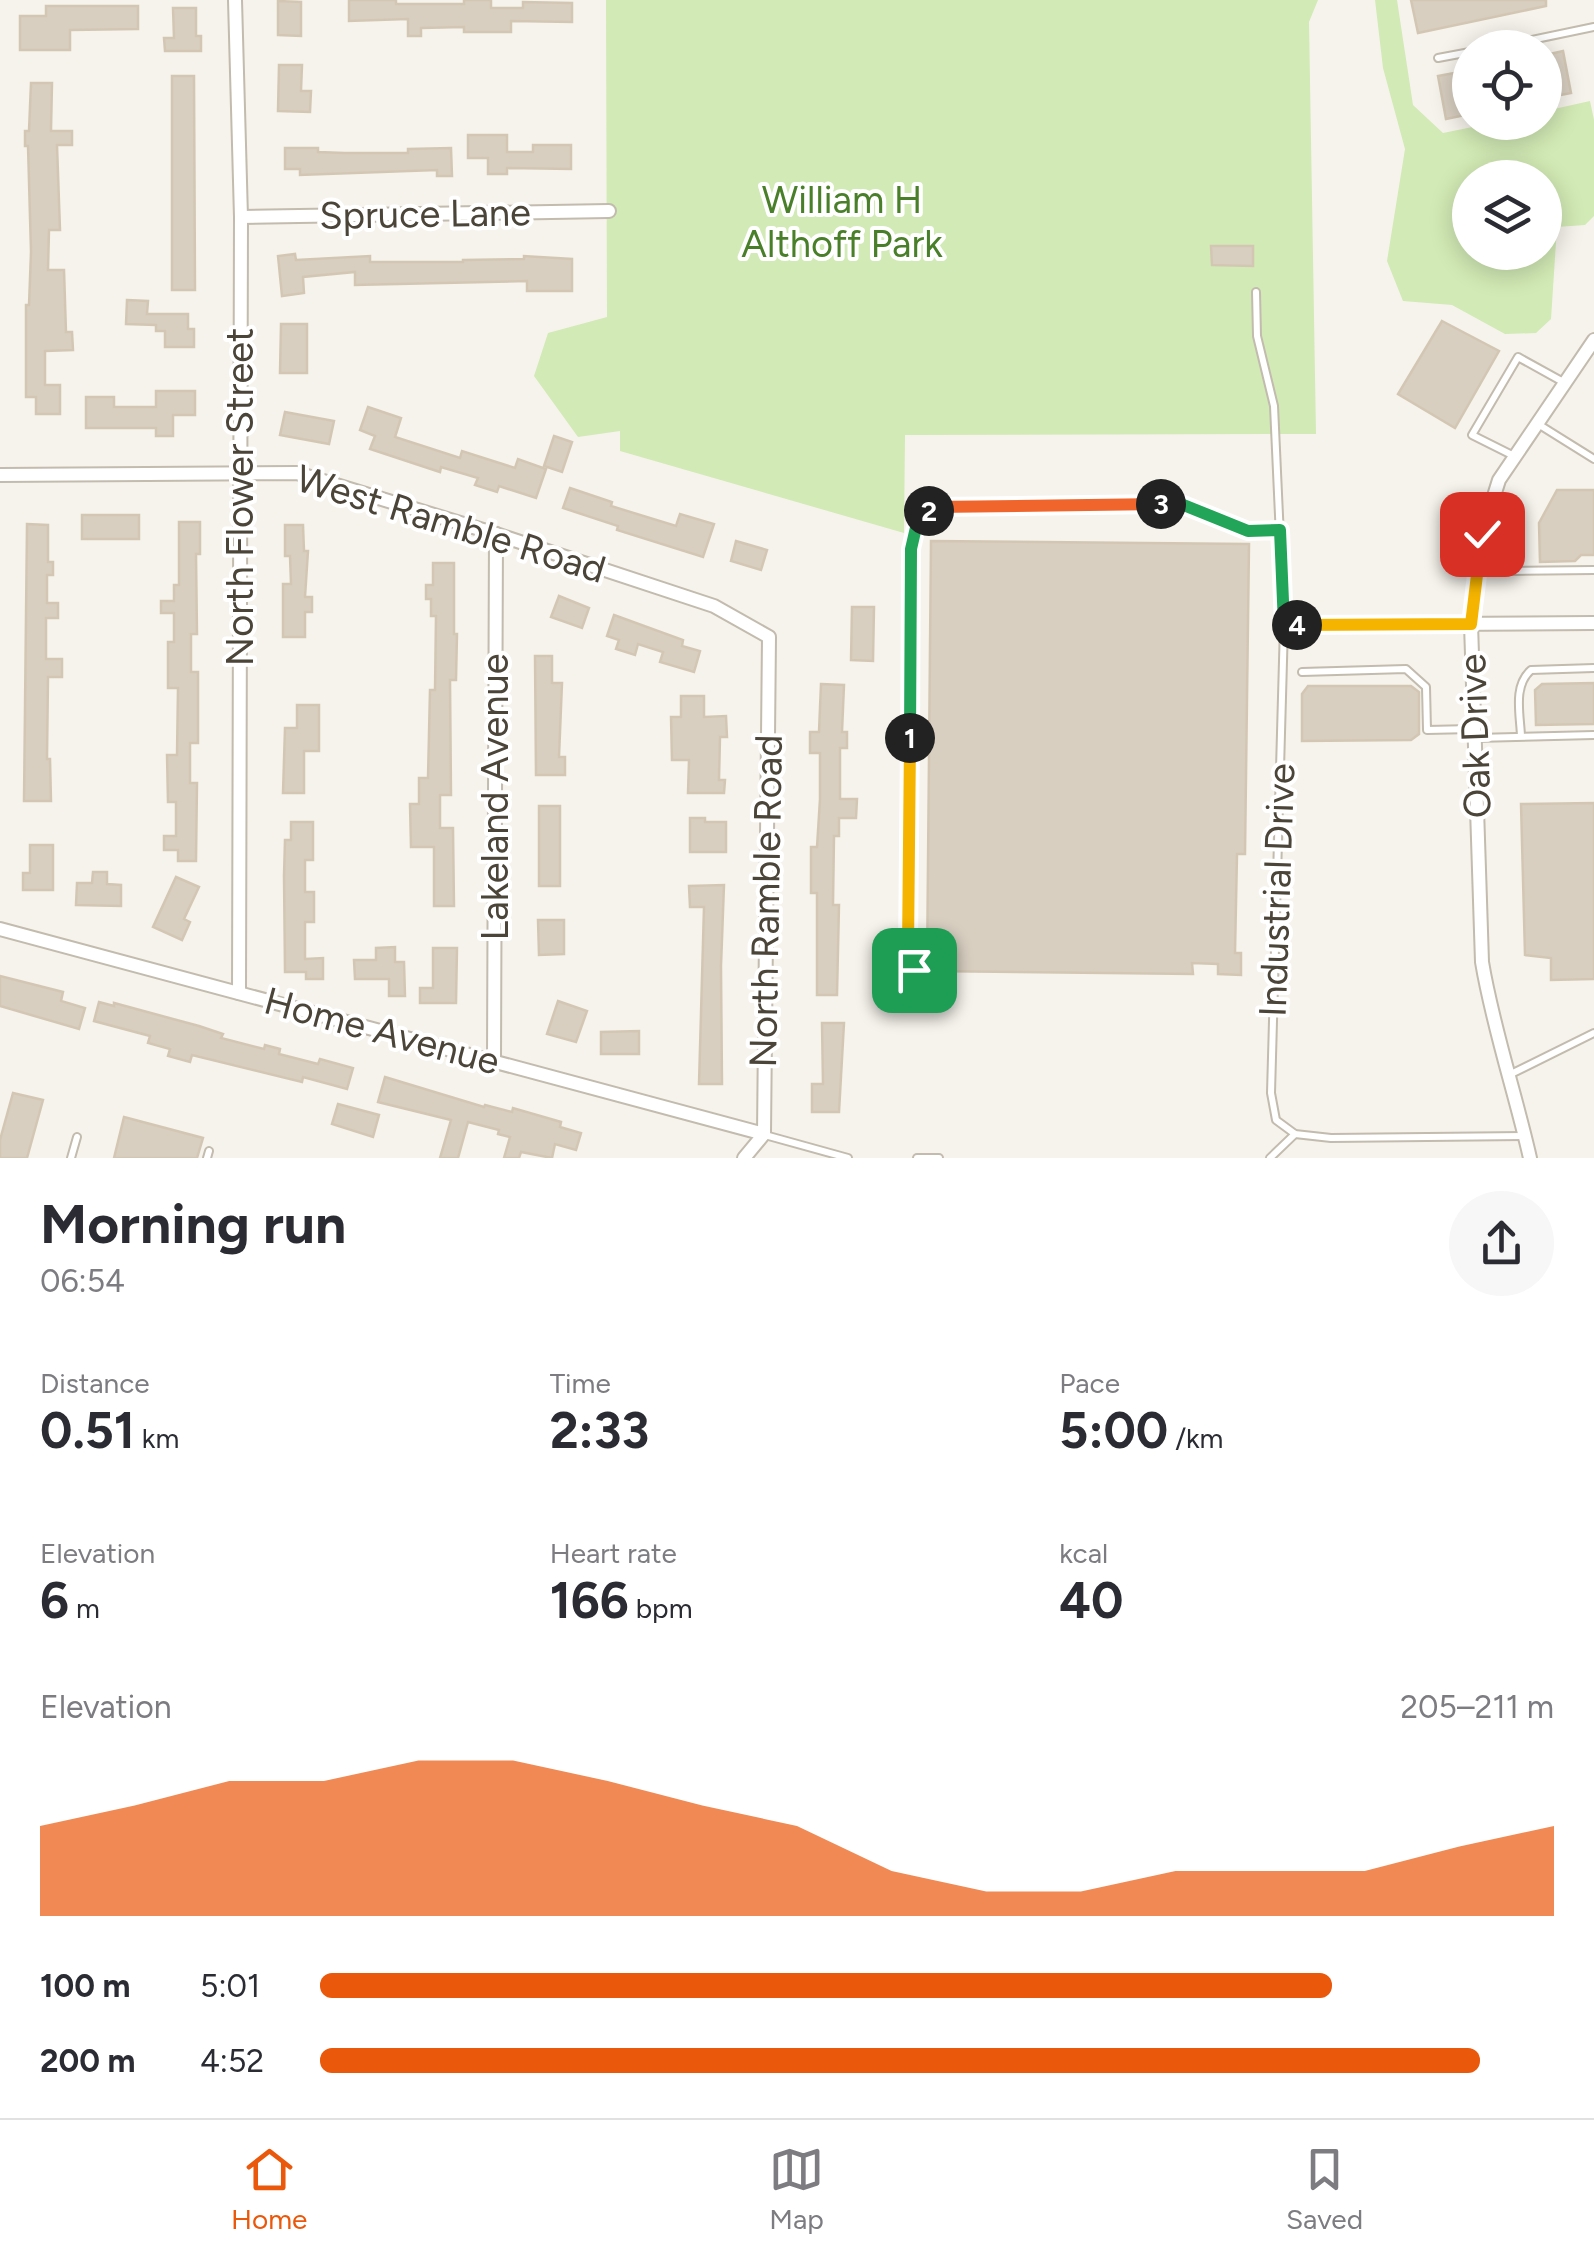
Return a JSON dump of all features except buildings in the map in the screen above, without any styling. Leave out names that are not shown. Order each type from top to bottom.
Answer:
[{"type":"street","name":"North Flower Street","points":[[235,0],[241,217],[239,994]]},
{"type":"street","name":"Spruce Lane","points":[[241,217],[608,211]]},
{"type":"street","name":"Oak Drive","points":[[1530,1158],[1511,1074],[1491,1014],[1482,962],[1471,624],[1482,534],[1499,480],[1594,340]]},
{"type":"street","name":"West Ramble Road","points":[[0,475],[298,473],[714,606],[769,638]]},
{"type":"street","name":"Lakeland Avenue","points":[[494,1060],[496,534]]},
{"type":"street","points":[[1284,625],[1594,623]]},
{"type":"street","name":"North Ramble Road","points":[[764,1134],[769,638]]},
{"type":"street","name":"Home Avenue","points":[[0,929],[764,1134]]},
{"type":"street","points":[[744,1158],[764,1134]]},
{"type":"lane","points":[[1562,34],[1594,27]]},
{"type":"lane","points":[[1438,58],[1452,55]]},
{"type":"lane","name":"Industrial Drive","points":[[1256,292],[1257,336],[1274,406],[1284,625],[1271,1093],[1276,1120],[1296,1134]]},
{"type":"lane","points":[[1515,457],[1472,435],[1518,357],[1565,383]]},
{"type":"lane","points":[[1538,424],[1594,459]]},
{"type":"lane","points":[[929,980],[914,970],[908,951],[911,549],[917,523],[934,507],[1181,504],[1248,531],[1280,530]]},
{"type":"lane","points":[[1512,571],[1594,570]]},
{"type":"lane","points":[[1521,736],[1519,689],[1526,673],[1594,668]]},
{"type":"lane","points":[[1302,672],[1406,669],[1426,686],[1427,730],[1521,736],[1594,735]]},
{"type":"lane","points":[[1511,1074],[1594,1033]]},
{"type":"lane","points":[[764,1134],[848,1158]]},
{"type":"lane","points":[[1270,1158],[1296,1134],[1332,1138],[1525,1136]]},
{"type":"lane","points":[[71,1158],[77,1137]]},
{"type":"lane","points":[[917,1158],[939,1158]]},
{"type":"green space","name":"William H Althoff Park","points":[[606,0],[1318,0],[1309,22],[1316,434],[905,435],[904,533],[620,451],[620,431],[578,437],[534,376],[548,333],[607,317]]},
{"type":"green space","points":[[1375,0],[1397,0],[1413,105],[1443,133],[1452,131],[1452,140],[1562,140],[1562,107],[1590,101],[1594,120],[1594,216],[1585,225],[1562,227],[1562,160],[1452,160],[1452,270],[1554,270],[1551,319],[1536,333],[1505,334],[1452,305],[1403,301],[1387,261],[1405,149],[1383,68]]},
{"type":"route","points":[[914,970],[908,951],[911,549],[917,523],[934,507],[1181,504],[1248,531],[1280,530],[1284,625],[1471,624],[1482,534]]}]
